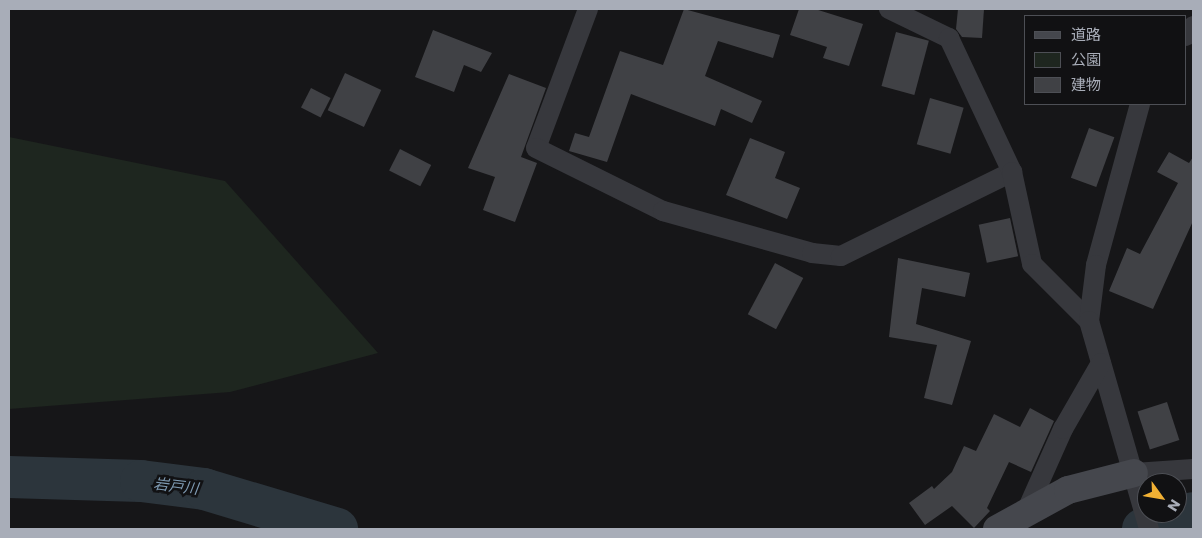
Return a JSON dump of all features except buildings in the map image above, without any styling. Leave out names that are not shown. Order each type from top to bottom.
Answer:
[{"type":"street","points":[[588,9],[536,148],[664,212],[812,253],[841,256],[1012,172]]},
{"type":"street","points":[[889,9],[949,38],[1012,172],[1032,264],[1089,321]]},
{"type":"street","points":[[1140,105],[1096,265],[1089,321],[1148,529]]},
{"type":"street","points":[[1026,512],[1063,428],[1101,363]]},
{"type":"street","points":[[997,529],[1068,490],[1135,483],[1193,469]]},
{"type":"green space","points":[[9,137],[225,181],[378,353],[230,392],[9,409]]},
{"type":"waterway","name":"岩戸川","points":[[9,477],[141,481],[204,489],[337,529]]},
{"type":"waterway","name":"岩戸川","points":[[1143,529],[1193,513]]}]
